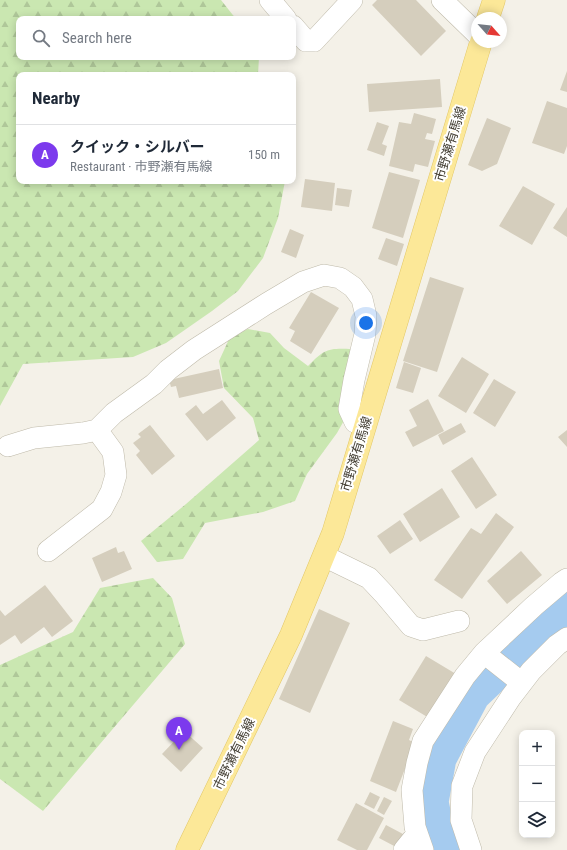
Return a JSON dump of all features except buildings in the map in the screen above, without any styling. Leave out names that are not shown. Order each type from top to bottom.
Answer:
[{"type":"main road","points":[[490,12],[494,0]]},
{"type":"main road","name":"市野瀬有馬線","points":[[187,850],[291,635],[333,533],[479,48]]},
{"type":"street","points":[[270,0],[283,16]]},
{"type":"street","points":[[296,29],[306,41],[314,41],[352,0]]},
{"type":"street","points":[[442,0],[471,28]]},
{"type":"street","points":[[8,446],[34,438],[83,433],[97,430],[114,413],[154,384],[168,370],[194,350],[303,282],[324,275],[340,278],[353,287],[362,299],[366,316],[365,334],[349,409],[355,422],[366,423]]},
{"type":"street","points":[[48,551],[102,509],[111,492],[116,475],[113,452],[97,430]]},
{"type":"street","points":[[324,556],[369,578],[411,626],[423,630],[459,621]]},
{"type":"street","points":[[404,850],[420,842],[413,808],[412,790],[423,741],[461,682],[534,606],[567,579]]},
{"type":"street","points":[[471,850],[461,820],[462,786],[475,752],[511,697],[519,680],[567,638]]},
{"type":"street","points":[[487,656],[519,680]]},
{"type":"green space","points":[[0,0],[221,0],[234,16],[16,16],[16,60],[259,60],[258,72],[16,72],[16,184],[284,184],[278,218],[263,258],[238,291],[166,343],[133,357],[23,364],[0,406]]},
{"type":"green space","points":[[248,329],[270,333],[284,348],[308,366],[323,353],[332,349],[352,349],[360,392],[337,433],[307,474],[295,501],[263,512],[205,523],[183,559],[157,562],[141,541],[259,440],[253,418],[224,388],[219,361],[230,337]]},
{"type":"green space","points":[[153,578],[172,598],[185,644],[43,811],[0,779],[0,665],[73,632],[100,588]]},
{"type":"waterway","points":[[443,850],[438,842],[430,802],[438,758],[472,694],[548,622],[567,608]]},
{"type":"place","name":"クイック・シルバー","points":[[179,750]]}]
